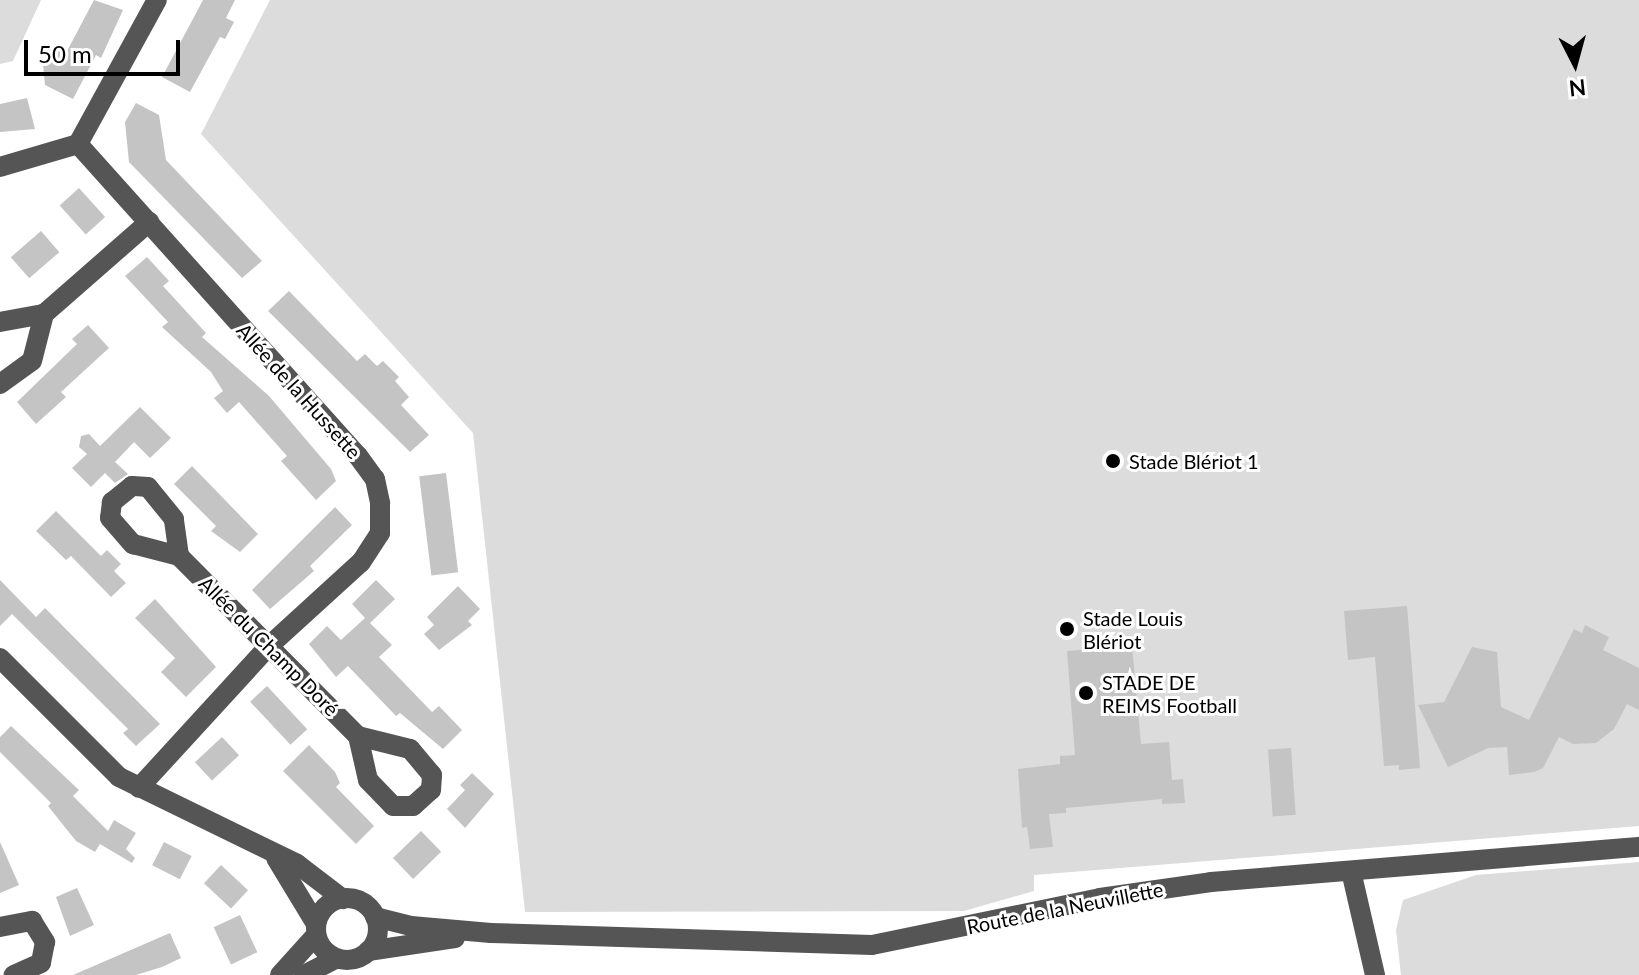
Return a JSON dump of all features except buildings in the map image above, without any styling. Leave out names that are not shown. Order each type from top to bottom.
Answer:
[{"type":"street","points":[[0,167],[78,144],[157,0]]},
{"type":"street","name":"Allée de la Hussette","points":[[78,144],[358,456],[379,492],[380,533],[373,547],[268,647],[139,788]]},
{"type":"street","points":[[0,322],[44,314],[149,222]]},
{"type":"street","points":[[0,384],[32,361],[44,314]]},
{"type":"street","name":"Allée du Champ Doré","points":[[179,556],[358,736]]},
{"type":"street","points":[[0,658],[105,765],[139,788],[297,864],[343,899],[362,903],[375,917],[375,941],[368,951],[359,958],[336,959],[304,975]]},
{"type":"street","name":"Route de la Neuvillette","points":[[375,917],[411,926],[491,933],[872,945],[1100,898],[1351,871],[1639,847]]},
{"type":"street","points":[[271,852],[336,959]]},
{"type":"street","points":[[1351,871],[1375,975]]},
{"type":"street","points":[[280,975],[316,930],[330,903],[343,899]]},
{"type":"street","points":[[0,927],[32,921],[45,942],[41,963],[14,975]]},
{"type":"street","name":"Route de la Neuvillette","points":[[368,951],[491,933]]},
{"type":"shaded area","points":[[0,0],[41,0],[13,61],[0,64]]},
{"type":"shaded area","name":"Stade Louis Blériot","points":[[270,0],[1639,0],[1639,826],[1034,875],[1034,891],[964,911],[525,912],[473,433],[201,134]]},
{"type":"shaded area","points":[[1639,862],[1639,975],[1401,975],[1396,930],[1403,900],[1476,875]]},
{"type":"place","name":"Stade Blériot 1","points":[[1113,461]]},
{"type":"place","name":"Stade Louis Blériot","points":[[1067,629]]},
{"type":"place","name":"STADE DE REIMS Football","points":[[1086,693]]}]
